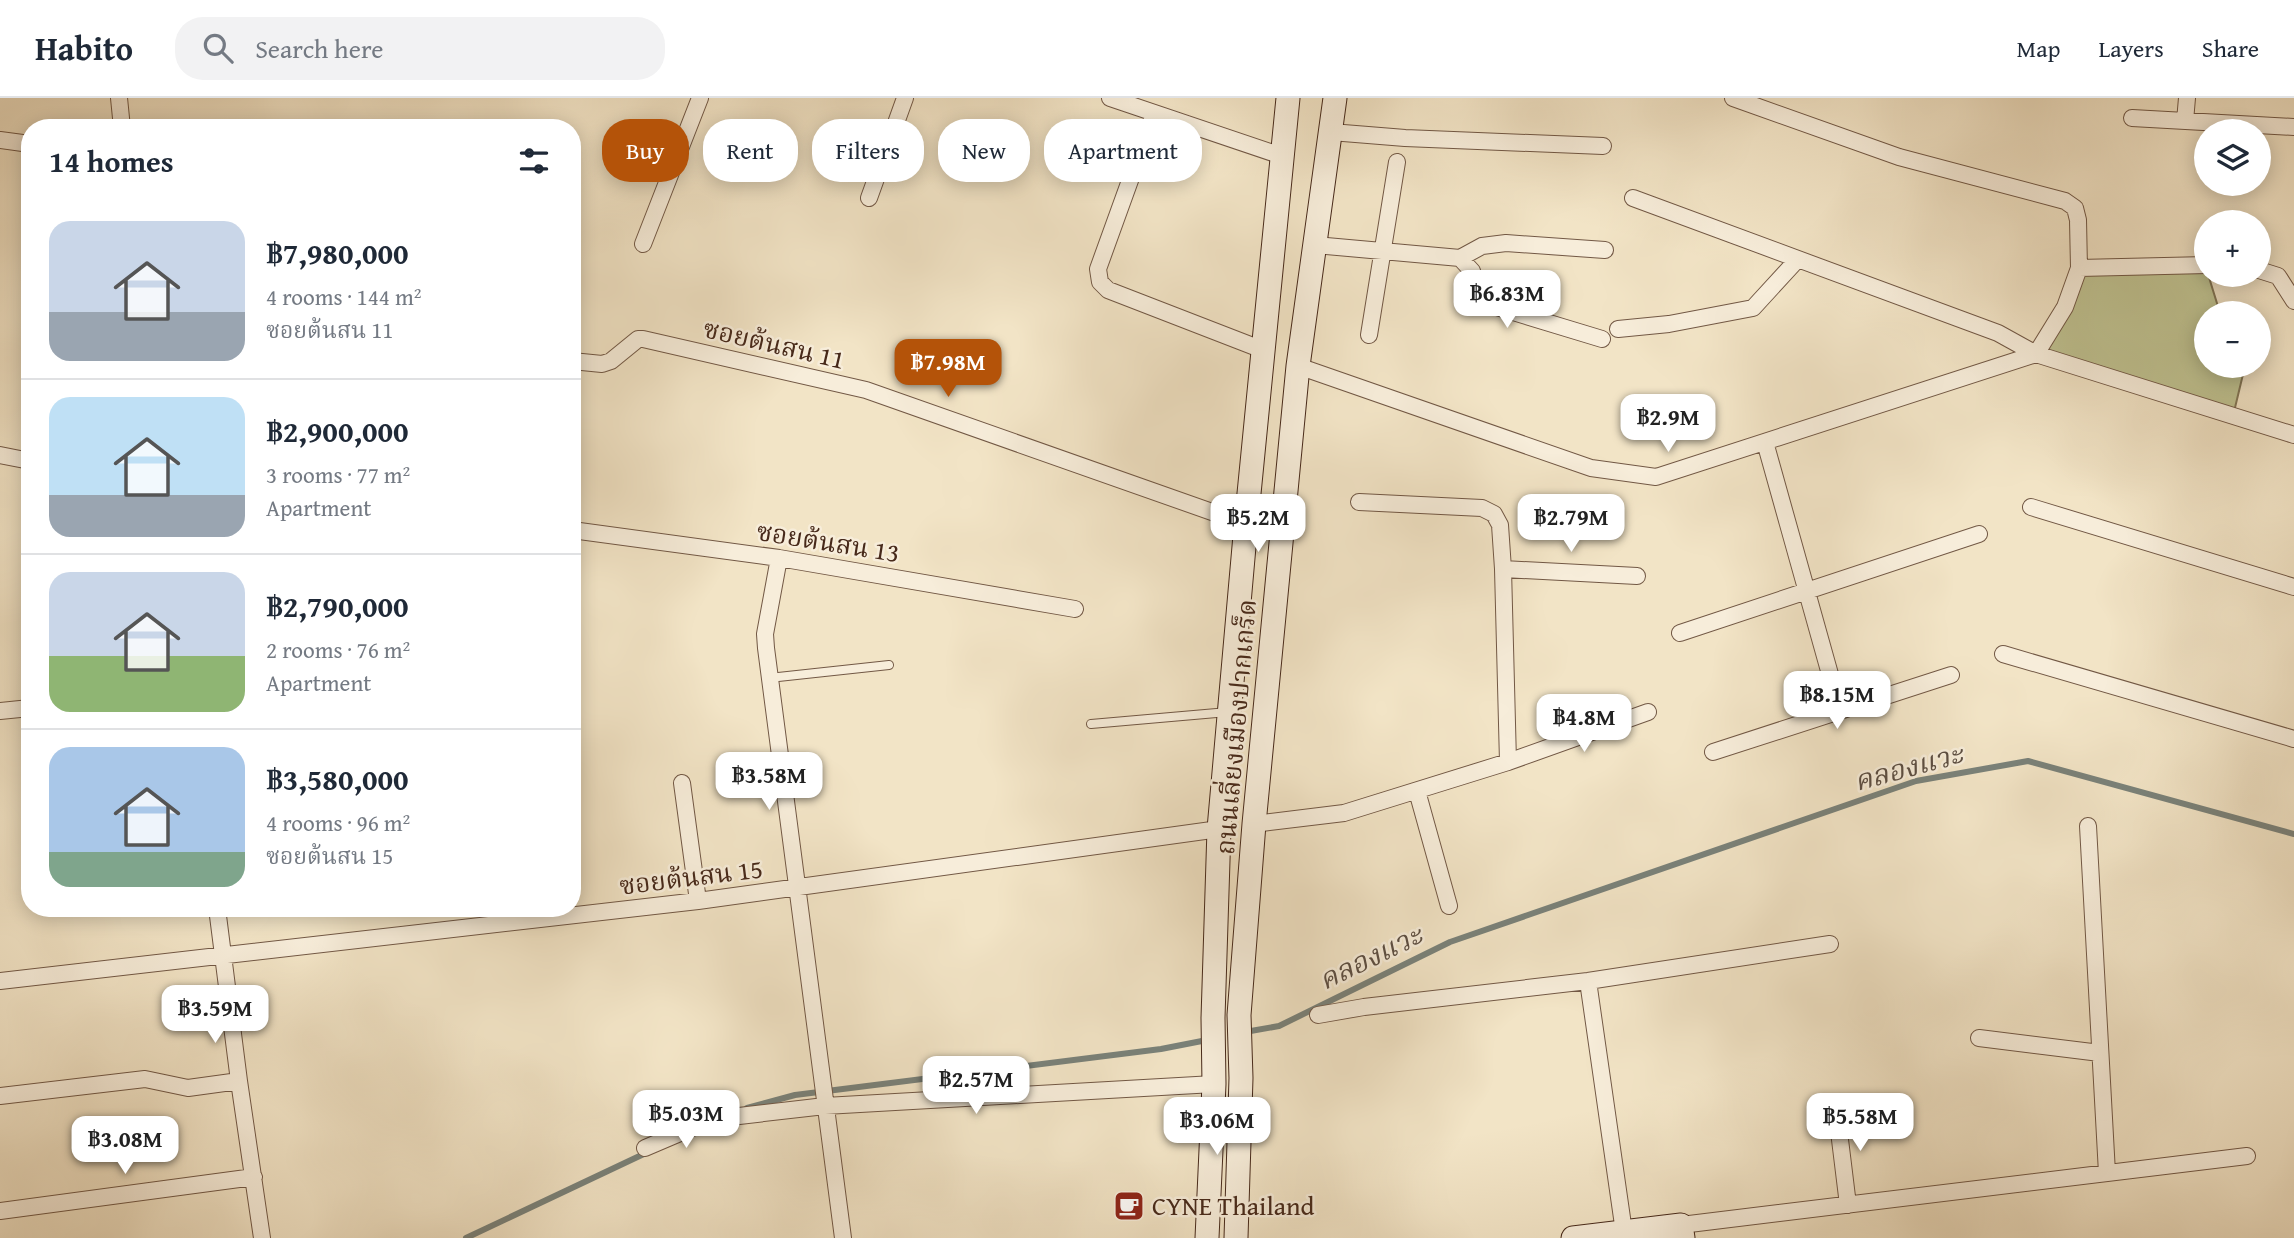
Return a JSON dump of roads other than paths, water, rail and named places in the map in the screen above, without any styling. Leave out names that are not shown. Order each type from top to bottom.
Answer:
[{"type":"main road","name":"ถนนเลี่ยงเมืองปากเกร็ด","points":[[1236,1238],[1241,1078],[1239,1015],[1254,824],[1298,366],[1335,98]]},
{"type":"main road","name":"ถนนเลี่ยงเมืองปากเกร็ด","points":[[1208,1238],[1219,829],[1287,103]]},
{"type":"main road","points":[[1573,1238],[1624,1232],[1682,1231]]},
{"type":"street","points":[[119,98],[121,119]]},
{"type":"street","points":[[643,244],[700,98]]},
{"type":"street","points":[[869,198],[905,98]]},
{"type":"street","points":[[1110,98],[1282,156]]},
{"type":"street","points":[[1298,366],[1591,468],[1656,477],[2036,354],[2065,307],[2079,268],[2078,220],[2075,208],[2065,201],[1899,158],[1733,98]]},
{"type":"street","points":[[2185,121],[2187,98]]},
{"type":"street","points":[[1154,114],[1098,270],[1100,282],[1108,290],[1263,350]]},
{"type":"street","points":[[2132,118],[2294,127]]},
{"type":"street","points":[[1331,132],[1405,138],[1603,146]]},
{"type":"street","points":[[0,140],[21,143]]},
{"type":"street","points":[[1369,335],[1396,162]]},
{"type":"street","points":[[1633,198],[1998,333],[2036,354],[2294,435]]},
{"type":"street","points":[[1315,245],[1460,258],[1482,246],[1506,243],[1605,250]]},
{"type":"street","points":[[1460,258],[1472,271],[1480,302],[1602,339]]},
{"type":"street","points":[[1618,329],[1669,324],[1753,307],[1797,260]]},
{"type":"street","points":[[2079,268],[2194,265]]},
{"type":"street","points":[[2271,274],[2278,276],[2294,301]]},
{"type":"street","name":"ซอยต้นสน 11","points":[[581,361],[601,364],[611,361],[643,339],[866,390],[1246,524]]},
{"type":"street","points":[[1765,442],[1840,710]]},
{"type":"street","points":[[0,455],[21,459]]},
{"type":"street","points":[[1359,502],[1482,508],[1493,514],[1500,525],[1508,762]]},
{"type":"street","points":[[2031,507],[2294,587]]},
{"type":"street","name":"ซอยต้นสน 13","points":[[581,531],[779,558],[1075,609]]},
{"type":"street","points":[[1680,633],[1979,534]]},
{"type":"street","points":[[779,558],[765,634],[769,678],[842,1238]]},
{"type":"street","points":[[1503,569],[1637,576]]},
{"type":"street","points":[[2003,654],[2294,738]]},
{"type":"street","points":[[1713,752],[1951,675]]},
{"type":"street","points":[[0,711],[21,709]]},
{"type":"street","points":[[1254,824],[1344,813],[1508,762],[1648,712]]},
{"type":"street","points":[[682,783],[698,901]]},
{"type":"street","points":[[1417,791],[1449,906]]},
{"type":"street","points":[[2088,826],[2107,1173]]},
{"type":"street","name":"ซอยต้นสน 15","points":[[581,911],[798,889],[1219,829]]},
{"type":"street","points":[[218,917],[261,1238]]},
{"type":"street","name":"ซอยต้นสน 15","points":[[0,981],[524,917]]},
{"type":"street","points":[[1318,1016],[1364,1007],[1588,981],[1830,944]]},
{"type":"street","points":[[1588,981],[1624,1232]]},
{"type":"street","points":[[1979,1038],[2101,1053]]},
{"type":"street","points":[[0,1096],[145,1079],[188,1088],[239,1082]]},
{"type":"street","points":[[645,1148],[713,1119],[825,1103],[1214,1081]]},
{"type":"street","points":[[1836,1107],[1848,1205]]},
{"type":"street","points":[[1682,1231],[1848,1205],[2247,1156]]},
{"type":"street","points":[[0,1211],[254,1177]]},
{"type":"lane","points":[[769,678],[889,665]]},
{"type":"lane","points":[[1091,724],[1229,712]]},
{"type":"waterway","name":"คลองแวะ","points":[[1245,1032],[1279,1026],[1450,942],[1916,781],[2028,761],[2294,834]]},
{"type":"waterway","name":"คลองแวะ","points":[[747,1108],[795,1095],[1161,1049],[1207,1040]]},
{"type":"waterway","name":"คลองแวะ","points":[[466,1238],[648,1152]]},
{"type":"place","name":"CYNE Thailand","points":[[1129,1206]]}]
